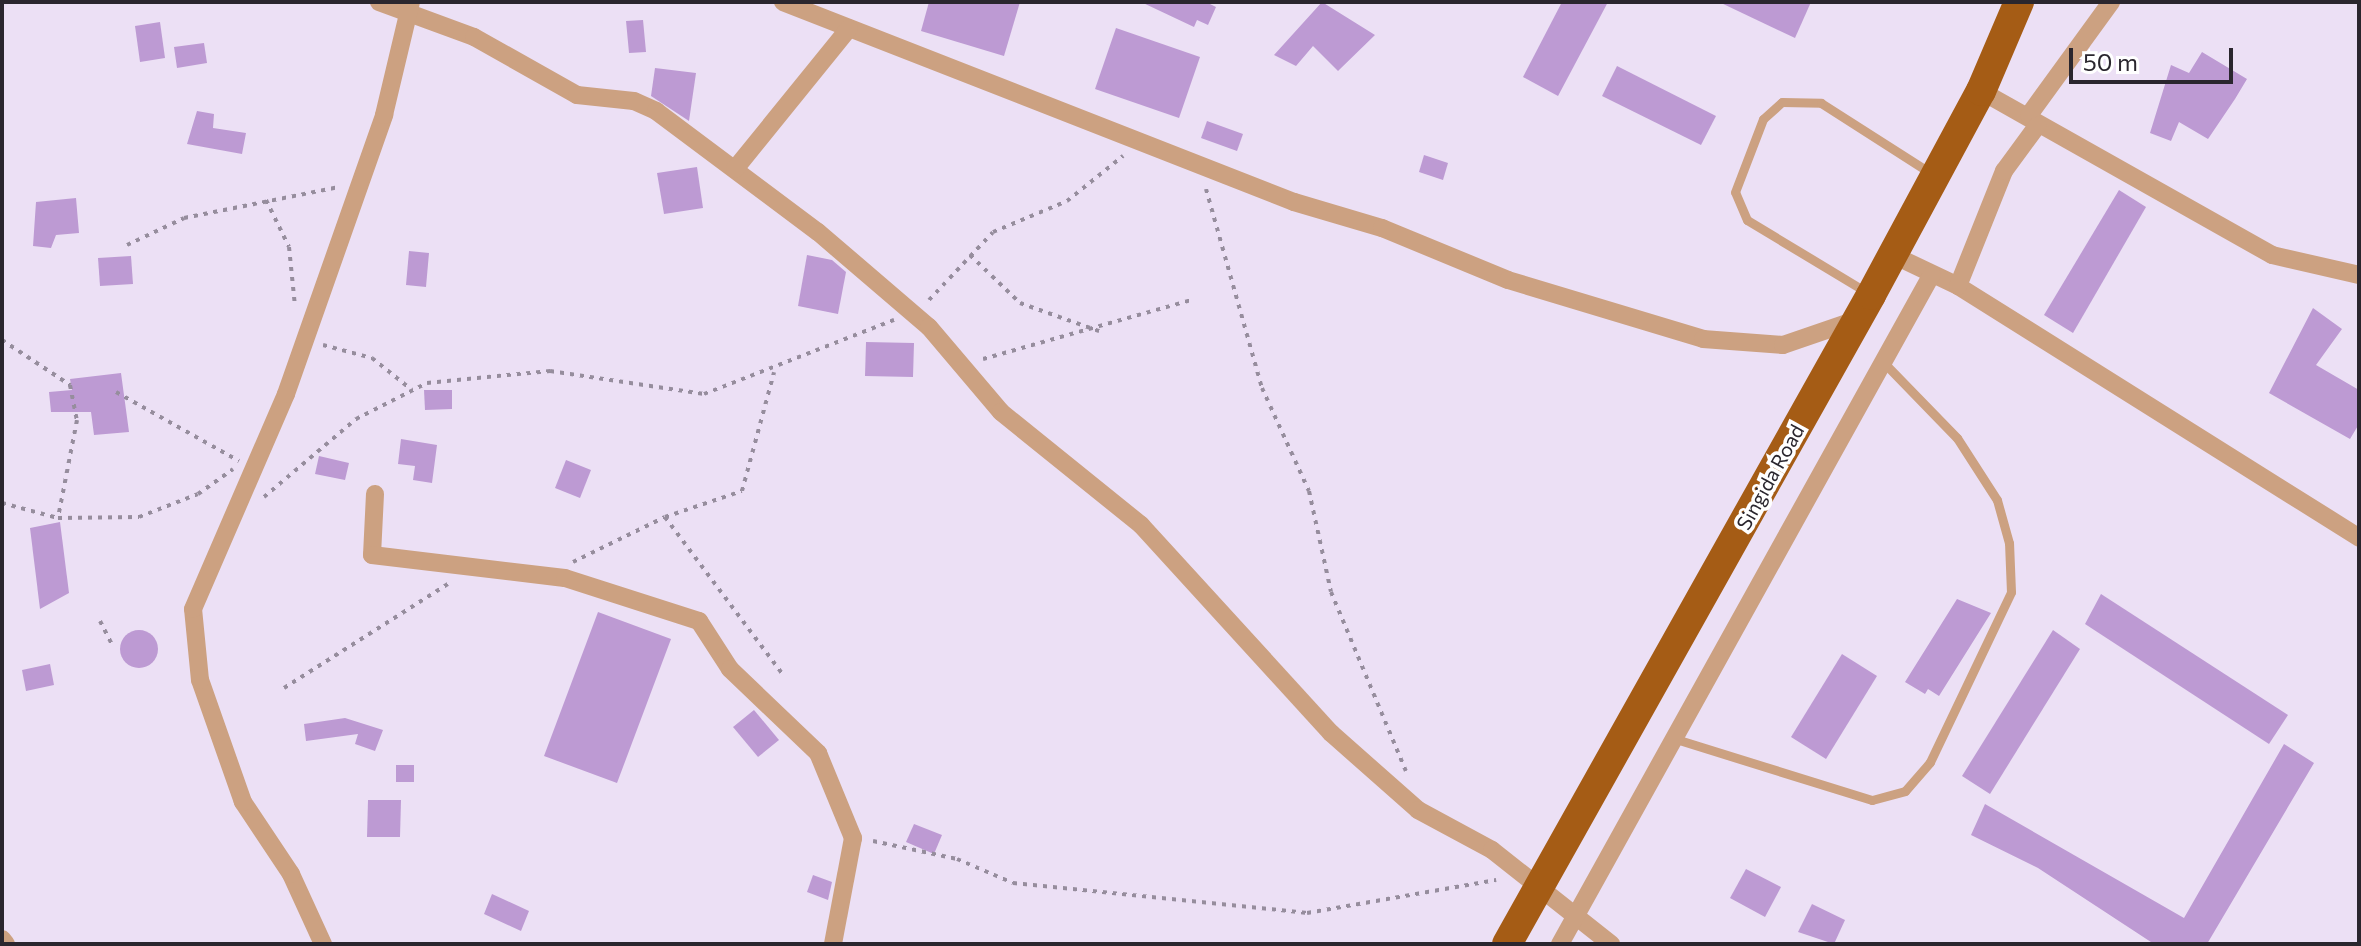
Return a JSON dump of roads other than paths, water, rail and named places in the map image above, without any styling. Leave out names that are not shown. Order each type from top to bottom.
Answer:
[{"type":"highway","name":"Singida Road","points":[[1507,944],[1530,884],[1865,307],[1981,91],[2019,2]]},
{"type":"street","points":[[379,2],[410,6],[577,95],[634,101],[656,111],[735,169],[912,313],[1001,412],[1141,525],[1283,686],[1411,803],[1611,944]]},
{"type":"street","points":[[783,2],[1508,280],[1703,339],[1783,345],[1865,307]]},
{"type":"street","points":[[1958,286],[2004,171],[2033,120],[2111,2]]},
{"type":"street","points":[[323,944],[291,874],[243,802],[200,680],[193,609],[247,465],[304,345],[361,183],[410,6]]},
{"type":"street","points":[[735,169],[849,28]]},
{"type":"street","points":[[1981,91],[2272,255],[2359,275]]},
{"type":"street","points":[[1893,255],[1958,286],[2359,538]]},
{"type":"street","points":[[1560,944],[1679,740],[1932,274]]},
{"type":"street","points":[[375,494],[372,555],[565,578],[699,621],[730,669],[818,753],[853,838],[833,944]]},
{"type":"lane","points":[[1865,307],[1775,244],[1747,220],[1735,192],[1749,144],[1782,102],[1805,98],[1848,117],[1935,176]]},
{"type":"lane","points":[[1679,740],[1872,800],[1905,791],[1930,762],[2011,592],[2009,543],[1997,500],[1957,438],[1884,363]]}]
